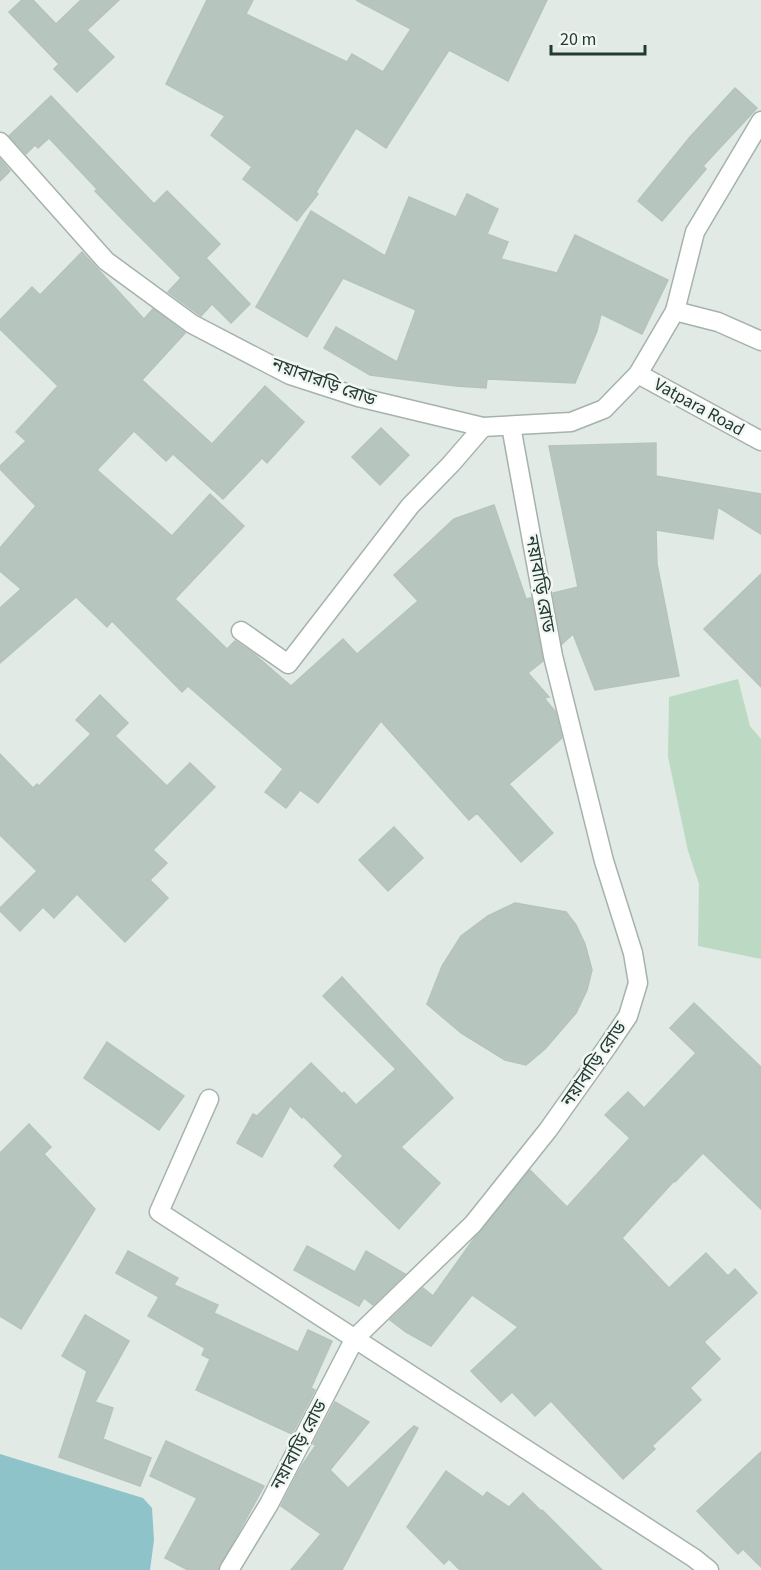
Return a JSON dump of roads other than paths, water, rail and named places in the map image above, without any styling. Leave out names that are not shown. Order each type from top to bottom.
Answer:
[{"type":"street","points":[[638,374],[675,311],[695,232],[761,121]]},
{"type":"street","name":"নয়াবারড়ি রোড","points":[[0,142],[106,261],[192,324],[290,375],[358,397],[483,427],[571,422],[603,409],[638,374]]},
{"type":"street","points":[[675,311],[718,322],[761,341]]},
{"type":"street","name":"Vatpara Road","points":[[638,374],[761,441]]},
{"type":"street","name":"নয়াবাড়ি রোড","points":[[229,1570],[269,1504],[355,1338],[473,1224],[548,1130],[628,1016],[638,983],[633,953],[604,861],[553,656],[511,426]]},
{"type":"street","points":[[241,631],[288,664],[411,506],[483,427]]},
{"type":"street","points":[[209,1100],[159,1212],[551,1464],[709,1570]]},
{"type":"water","points":[[0,1454],[143,1498],[152,1508],[154,1540],[150,1570],[0,1570]]}]
